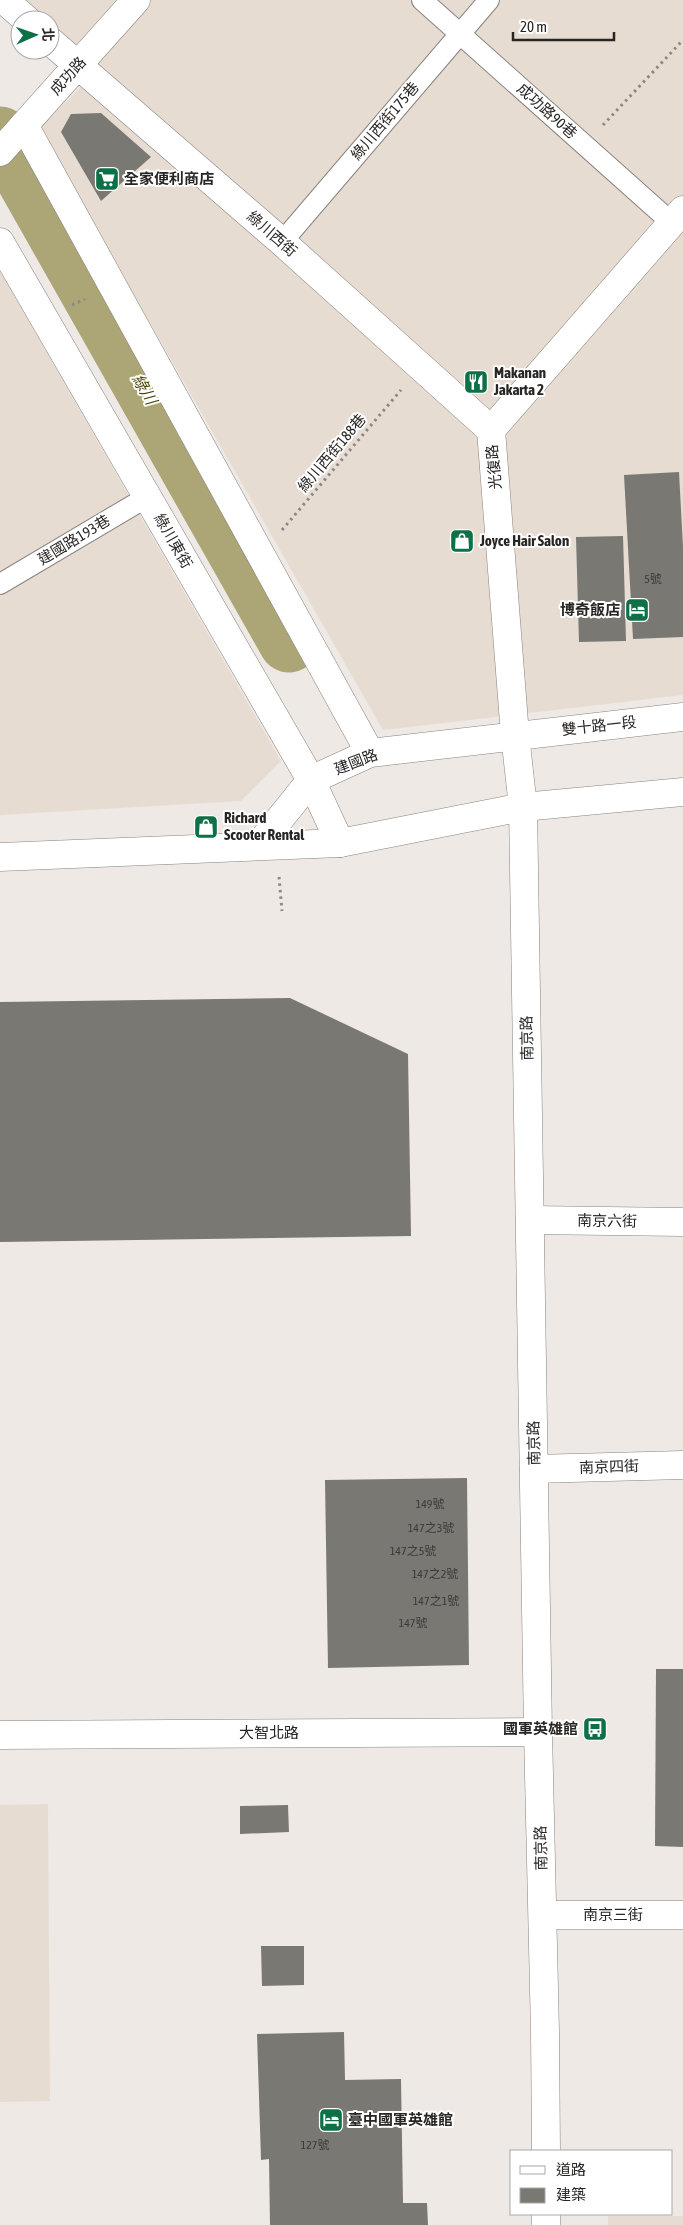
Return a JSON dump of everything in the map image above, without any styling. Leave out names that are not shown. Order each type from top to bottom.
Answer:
[{"type":"street","points":[[4,0],[16,10]]},
{"type":"street","name":"成功路","points":[[0,152],[136,0]]},
{"type":"street","name":"綠川西街","points":[[60,50],[282,242],[491,430]]},
{"type":"street","points":[[24,125],[370,753]]},
{"type":"street","name":"光復路","points":[[515,735],[491,430],[677,217]]},
{"type":"street","name":"綠川東街","points":[[0,242],[311,780],[340,843]]},
{"type":"street","name":"雙十路一段","points":[[515,735],[683,717]]},
{"type":"street","name":"建國路","points":[[259,845],[311,780],[370,753],[515,735]]},
{"type":"street","name":"南京路","points":[[515,735],[523,807],[546,2150]]},
{"type":"street","points":[[0,857],[122,854],[259,845],[340,843],[523,807],[683,792]]},
{"type":"street","name":"南京六街","points":[[530,1220],[683,1222]]},
{"type":"street","name":"南京四街","points":[[534,1469],[683,1465]]},
{"type":"street","name":"大智北路","points":[[0,1735],[538,1732]]},
{"type":"street","name":"南京三街","points":[[543,1914],[683,1915]]},
{"type":"lane","name":"成功路90巷","points":[[422,0],[585,145],[677,217]]},
{"type":"lane","name":"綠川西街175巷","points":[[282,242],[489,0]]},
{"type":"lane","name":"建國路193巷","points":[[0,584],[148,497]]},
{"type":"path","points":[[585,145],[683,40]]},
{"type":"path","points":[[70,306],[86,298]]},
{"type":"path","name":"綠川西街188巷","points":[[261,554],[420,367]]},
{"type":"shaded area","points":[[22,0],[683,0],[683,695],[383,730],[39,129],[97,71],[60,36],[60,10],[32,10]]},
{"type":"shaded area","points":[[0,271],[281,761],[241,801],[0,815]]},
{"type":"shaded area","points":[[48,1804],[50,2101],[0,2102],[0,1805]]},
{"type":"shaded area","points":[[608,2216],[683,2216],[683,2225],[608,2225]]},
{"type":"building","name":"全家便利商店","points":[[101,113],[151,157],[101,201],[61,132],[71,114]]},
{"type":"building","points":[[679,472],[683,547],[683,637],[633,639],[624,475]]},
{"type":"building","points":[[623,536],[626,641],[579,642],[576,537]]},
{"type":"building","points":[[290,998],[408,1054],[411,1236],[0,1242],[0,1002]]},
{"type":"building","points":[[467,1478],[469,1665],[328,1668],[325,1480]]},
{"type":"building","points":[[656,1669],[683,1669],[683,1847],[655,1846]]},
{"type":"building","points":[[288,1805],[289,1832],[240,1834],[240,1806]]},
{"type":"building","points":[[261,1946],[304,1946],[304,1985],[262,1986]]},
{"type":"building","name":"臺中國軍英雄館","points":[[344,2032],[345,2080],[401,2079],[403,2203],[427,2203],[428,2225],[270,2225],[269,2159],[261,2160],[257,2034]]},
{"type":"waterway","name":"綠川","points":[[0,137],[7,144],[289,642]]},
{"type":"place","name":"全家便利商店","points":[[107,179]]},
{"type":"place","name":"Makanan Jakarta 2","points":[[476,382]]},
{"type":"place","name":"Joyce Hair Salon","points":[[462,541]]},
{"type":"place","name":"博奇飯店","points":[[637,610]]},
{"type":"place","name":"Richard Scooter Rental","points":[[206,827]]},
{"type":"place","name":"國軍英雄館","points":[[595,1729]]},
{"type":"place","name":"臺中國軍英雄館","points":[[331,2120]]}]
